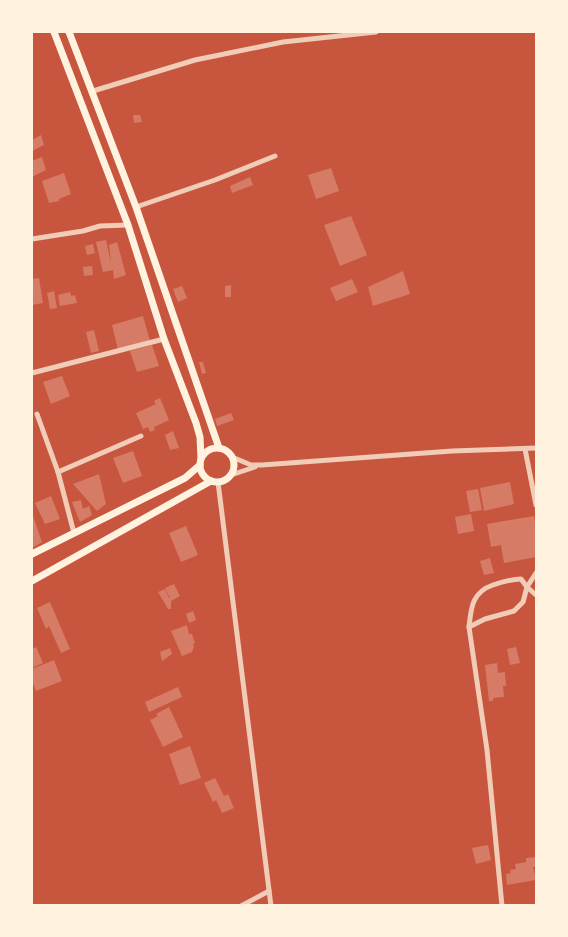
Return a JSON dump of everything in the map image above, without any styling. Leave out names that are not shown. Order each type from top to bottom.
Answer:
[{"type":"main road","points":[[54,32],[128,225],[164,339],[196,423],[204,476],[215,482]]},
{"type":"main road","points":[[69,32],[136,207],[219,449]]},
{"type":"main road","points":[[61,48],[74,45]]},
{"type":"main road","points":[[32,554],[185,478],[212,449],[224,450],[232,457],[234,466],[231,475],[224,481],[215,482],[32,581]]},
{"type":"street","points":[[93,91],[208,57],[283,41],[376,32]]},
{"type":"street","points":[[136,207],[275,156]]},
{"type":"street","points":[[32,239],[100,226],[128,225]]},
{"type":"street","points":[[32,373],[164,339]]},
{"type":"street","points":[[37,414],[58,472],[74,533]]},
{"type":"street","points":[[58,472],[141,436]]},
{"type":"street","points":[[232,457],[251,465],[262,465],[537,448]]},
{"type":"street","points":[[525,449],[537,505]]},
{"type":"street","points":[[231,475],[262,465]]},
{"type":"street","points":[[215,482],[271,905]]},
{"type":"street","points":[[469,627],[485,619],[514,611],[523,602],[527,587],[537,573]]},
{"type":"street","points":[[502,905],[486,750],[469,627],[471,608],[485,587],[514,579],[521,579],[537,595]]},
{"type":"street","points":[[241,905],[269,891]]},
{"type":"building","points":[[133,115],[140,115],[142,122],[134,123]]},
{"type":"building","points":[[41,135],[44,145],[32,151],[32,140]]},
{"type":"building","points":[[42,157],[46,170],[32,177],[32,161]]},
{"type":"building","points":[[331,168],[339,191],[316,199],[308,175]]},
{"type":"building","points":[[64,173],[71,194],[49,203],[42,181]]},
{"type":"building","points":[[250,177],[253,185],[232,193],[230,186]]},
{"type":"building","points":[[351,216],[367,255],[340,266],[324,225]]},
{"type":"building","points":[[106,240],[111,263],[109,245],[117,242],[126,275],[114,279],[113,270],[103,272],[96,242]]},
{"type":"building","points":[[93,244],[95,253],[87,255],[85,246]]},
{"type":"building","points":[[92,266],[93,275],[84,276],[83,267]]},
{"type":"building","points":[[403,271],[410,294],[373,306],[368,287]]},
{"type":"building","points":[[39,278],[43,303],[32,305],[32,279]]},
{"type":"building","points":[[352,279],[358,292],[336,301],[330,288]]},
{"type":"building","points":[[231,285],[231,297],[225,297],[225,286]]},
{"type":"building","points":[[182,286],[187,298],[178,302],[173,289]]},
{"type":"building","points":[[54,291],[57,308],[50,309],[47,293]]},
{"type":"building","points":[[70,292],[71,296],[75,295],[77,303],[60,306],[58,295]]},
{"type":"building","points":[[143,316],[150,341],[118,350],[112,325]]},
{"type":"building","points":[[94,330],[99,351],[91,353],[86,332]]},
{"type":"building","points":[[152,345],[159,366],[137,372],[130,351]]},
{"type":"building","points":[[199,362],[203,362],[206,373],[202,374]]},
{"type":"building","points":[[62,376],[70,396],[51,404],[43,382]]},
{"type":"building","points":[[160,398],[169,420],[150,432],[148,427],[143,429],[136,413],[156,404],[154,401]]},
{"type":"building","points":[[231,413],[234,420],[217,426],[215,419]]},
{"type":"building","points":[[173,431],[179,448],[170,450],[165,435]]},
{"type":"building","points":[[133,451],[142,476],[123,483],[113,458]]},
{"type":"building","points":[[99,474],[106,504],[97,511],[73,484]]},
{"type":"building","points":[[510,482],[514,504],[484,511],[480,488]]},
{"type":"building","points":[[478,489],[482,510],[470,512],[466,491]]},
{"type":"building","points":[[51,496],[60,519],[45,524],[35,503]]},
{"type":"building","points":[[81,500],[83,509],[89,506],[92,515],[80,522],[72,502]]},
{"type":"building","points":[[32,513],[42,542],[32,548]]},
{"type":"building","points":[[471,514],[474,531],[458,534],[455,517]]},
{"type":"building","points":[[534,516],[536,557],[504,563],[501,545],[491,547],[487,524]]},
{"type":"building","points":[[186,526],[198,555],[181,562],[169,533]]},
{"type":"building","points":[[490,558],[494,573],[484,575],[480,561]]},
{"type":"building","points":[[174,584],[180,596],[171,601],[171,609],[168,609],[158,592],[165,589],[170,598],[165,588]]},
{"type":"building","points":[[50,602],[70,649],[61,653],[49,626],[46,629],[37,608]]},
{"type":"building","points":[[193,611],[196,620],[189,623],[186,614]]},
{"type":"building","points":[[187,625],[195,643],[192,652],[182,656],[171,631]]},
{"type":"building","points":[[36,647],[43,663],[32,668],[32,649]]},
{"type":"building","points":[[516,647],[520,663],[510,665],[507,649]]},
{"type":"building","points":[[170,648],[172,654],[162,661],[160,652]]},
{"type":"building","points":[[54,660],[62,681],[36,691],[32,669]]},
{"type":"building","points":[[497,663],[498,673],[505,672],[504,697],[489,701],[485,665]]},
{"type":"building","points":[[178,687],[182,697],[149,712],[145,702]]},
{"type":"building","points":[[169,707],[183,737],[163,747],[150,720]]},
{"type":"building","points":[[190,746],[201,778],[180,785],[169,754]]},
{"type":"building","points":[[215,778],[224,796],[228,794],[234,808],[222,813],[204,783]]},
{"type":"building","points":[[488,845],[491,860],[476,864],[472,848]]},
{"type":"building","points":[[535,857],[536,867],[533,867],[536,880],[507,885],[506,874],[516,869],[515,864]]}]
